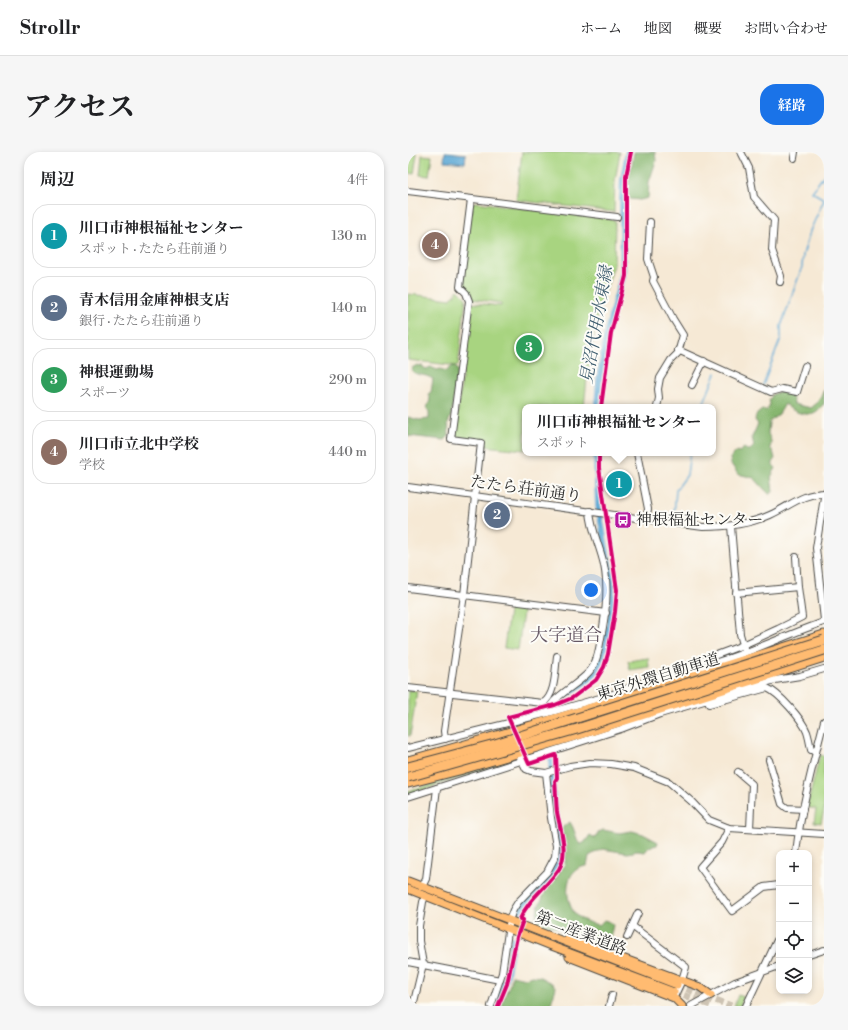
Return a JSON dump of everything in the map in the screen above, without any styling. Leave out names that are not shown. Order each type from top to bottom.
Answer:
[{"type":"highway","points":[[760,655],[824,631]]},
{"type":"highway","points":[[408,760],[453,749],[551,720],[824,635]]},
{"type":"highway","name":"東京外環自動車道","points":[[408,767],[495,744],[824,640]]},
{"type":"highway","name":"東京外環自動車道","points":[[408,777],[577,729],[824,650]]},
{"type":"highway","points":[[408,787],[824,657]]},
{"type":"highway","points":[[767,675],[824,660]]},
{"type":"highway","points":[[408,783],[459,770]]},
{"type":"main road","name":"第二産業道路","points":[[408,881],[541,932],[677,989]]},
{"type":"main road","name":"第二産業道路","points":[[408,889],[549,945],[560,953],[586,965],[677,989]]},
{"type":"main road","points":[[682,1006],[677,989],[704,989],[711,995]]},
{"type":"street","points":[[740,152],[749,168],[754,197],[774,220],[772,250],[781,276],[780,282]]},
{"type":"street","points":[[408,191],[617,217]]},
{"type":"street","points":[[446,739],[444,730],[464,595],[481,443],[451,439],[469,301],[466,293],[460,287],[471,199]]},
{"type":"street","points":[[650,222],[648,259],[654,277],[652,280],[683,335],[678,350],[660,378],[658,404]]},
{"type":"street","points":[[678,350],[771,392],[782,389],[797,392],[805,366]]},
{"type":"street","points":[[692,385],[704,361]]},
{"type":"street","points":[[639,456],[648,509],[646,519]]},
{"type":"street","name":"たたら荘前通り","points":[[408,487],[695,526],[731,526],[749,522],[770,515],[807,495],[824,493]]},
{"type":"street","points":[[408,748],[507,726],[610,695],[734,657],[793,632],[824,621],[816,548],[824,497]]},
{"type":"street","points":[[548,713],[550,706],[554,701],[589,672],[594,664],[599,648],[606,613],[606,583],[604,565],[591,520],[592,511]]},
{"type":"street","points":[[731,526],[740,634],[743,647]]},
{"type":"street","points":[[610,695],[743,647],[802,618],[796,557]]},
{"type":"street","points":[[736,593],[798,587]]},
{"type":"street","points":[[408,588],[606,613]]},
{"type":"street","points":[[408,688],[543,703],[546,701],[554,687],[557,656]]},
{"type":"street","points":[[408,797],[621,729],[660,714],[775,680],[800,676],[824,669]]},
{"type":"street","points":[[660,714],[679,712],[765,687],[779,695],[803,723],[807,732],[811,750],[819,750]]},
{"type":"street","points":[[796,850],[798,832],[819,750],[824,721]]},
{"type":"street","points":[[519,753],[526,769],[546,773],[570,766],[590,763],[611,764],[634,768],[669,782],[691,801],[709,820],[729,828],[824,834]]},
{"type":"street","points":[[769,760],[782,804],[787,808],[803,809]]},
{"type":"street","points":[[738,772],[752,784],[750,829]]},
{"type":"street","points":[[490,1006],[500,980],[506,957],[510,920],[513,910],[518,902],[547,872],[555,857],[556,846],[546,773]]},
{"type":"street","points":[[422,887],[426,879],[437,788]]},
{"type":"street","points":[[729,828],[722,842],[700,867],[732,911],[764,887],[776,885]]},
{"type":"street","points":[[413,1006],[423,964],[419,941],[419,926],[425,896]]},
{"type":"street","points":[[627,937],[638,913]]},
{"type":"street","points":[[632,926],[686,967],[677,989]]},
{"type":"street","points":[[746,1006],[776,943]]},
{"type":"street","points":[[812,955],[824,950]]},
{"type":"street","points":[[408,962],[500,980]]},
{"type":"street","points":[[691,1006],[735,982],[776,967]]},
{"type":"street","points":[[609,1006],[612,995]]},
{"type":"green space","points":[[522,152],[620,152],[615,181],[614,212],[516,200]]},
{"type":"green space","points":[[634,152],[655,152],[656,161],[649,182],[648,198],[640,200],[630,199],[627,192]]},
{"type":"green space","points":[[408,153],[417,154],[414,174],[408,173]]},
{"type":"green space","points":[[422,155],[432,156],[429,176],[420,175]]},
{"type":"green space","points":[[476,202],[615,220],[614,265],[597,318],[584,404],[522,404],[522,450],[483,446],[484,441],[458,437],[455,434],[471,306],[474,303],[501,306],[501,303],[472,299],[469,292],[462,284],[471,204]]},
{"type":"green space","points":[[458,290],[466,298],[458,366],[408,360],[408,294],[451,299]]},
{"type":"green space","points":[[417,365],[426,369],[431,367],[437,370],[440,369],[447,371],[452,366],[458,370],[451,416],[448,423],[449,436],[445,440],[408,436],[408,417],[419,420],[429,419],[429,412],[427,408],[430,400],[428,394],[431,392],[433,379],[412,371],[412,368]]},
{"type":"green space","points":[[824,390],[824,404],[817,411],[809,414],[800,413],[796,412],[785,404],[779,414],[769,422],[768,434],[771,441],[770,448],[773,451],[775,459],[773,461],[773,465],[776,468],[771,477],[773,491],[770,495],[754,478],[738,474],[731,464],[730,458],[737,451],[739,452],[744,448],[750,450],[754,446],[752,437],[758,424],[755,420],[756,415],[762,410],[767,410],[770,404],[769,400],[773,394],[781,392],[791,393],[794,404],[811,408],[817,403]]},
{"type":"green space","points":[[510,604],[524,605],[518,650],[504,648]]},
{"type":"green space","points":[[648,658],[649,667],[630,670],[628,661]]},
{"type":"green space","points":[[408,690],[417,691],[410,736],[408,736]]},
{"type":"green space","points":[[820,755],[824,756],[824,810],[821,823],[814,822],[816,809],[807,807]]},
{"type":"green space","points":[[516,758],[408,795],[408,791],[443,781],[502,760]]},
{"type":"green space","points":[[570,822],[580,845],[585,842],[590,835],[595,838],[599,832],[603,830],[619,833],[632,831],[643,834],[658,842],[657,845],[649,847],[645,852],[637,851],[628,853],[602,849],[589,856],[587,866],[579,868],[570,878],[568,892],[574,913],[585,921],[599,925],[604,920],[613,925],[611,934],[612,937],[608,946],[574,936],[559,928],[542,924],[538,921],[536,916],[546,888],[555,879],[565,864],[565,849],[561,830]]},
{"type":"green space","points":[[512,975],[525,978],[533,976],[540,977],[553,984],[556,988],[550,1006],[500,1006],[510,984]]},
{"type":"green space","points":[[738,995],[744,997],[740,1006],[734,1006]]},
{"type":"water","points":[[445,152],[466,154],[465,163],[444,161]]},
{"type":"waterway","name":"見沼代用水東縁","points":[[597,404],[599,381],[607,332],[623,272],[622,197],[623,179],[628,152]]},
{"type":"waterway","points":[[824,175],[812,192],[824,199]]},
{"type":"waterway","points":[[763,385],[781,338],[781,326],[802,267],[803,255],[810,231],[824,200]]},
{"type":"waterway","points":[[703,404],[716,373]]},
{"type":"waterway","name":"見沼代用水東縁","points":[[566,695],[590,679],[598,669],[605,647],[612,606],[612,581],[598,505],[596,456]]},
{"type":"waterway","points":[[674,515],[676,490],[687,475],[690,456]]},
{"type":"waterway","name":"見沼代用水東縁","points":[[516,915],[554,871],[561,853],[553,803],[551,760]]},
{"type":"waterway","name":"見沼代用水東縁","points":[[495,1006],[506,978],[513,939]]},
{"type":"tunnel","points":[[677,985],[731,1006]]},
{"type":"tunnel","points":[[674,992],[713,1006]]},
{"type":"cycle path","points":[[601,404],[611,333],[626,276],[626,176],[631,152]]},
{"type":"cycle path","points":[[498,1006],[507,984],[517,937],[523,920],[520,919],[528,905],[559,869],[562,862],[564,848],[557,812],[555,781],[557,778],[556,755],[529,764],[508,717],[555,705],[572,698],[596,680],[604,667],[608,654],[617,590],[599,468],[599,456]]},
{"type":"place","name":"川口市立北中学校","points":[[435,245]]},
{"type":"place","name":"神根運動場","points":[[529,348]]},
{"type":"place","name":"川口市神根福祉センター","points":[[619,484]]},
{"type":"place","name":"青木信用金庫神根支店","points":[[497,515]]},
{"type":"place","name":"神根福祉センター","points":[[623,520]]},
{"type":"district","name":"大字道合","points":[[566,635]]}]
